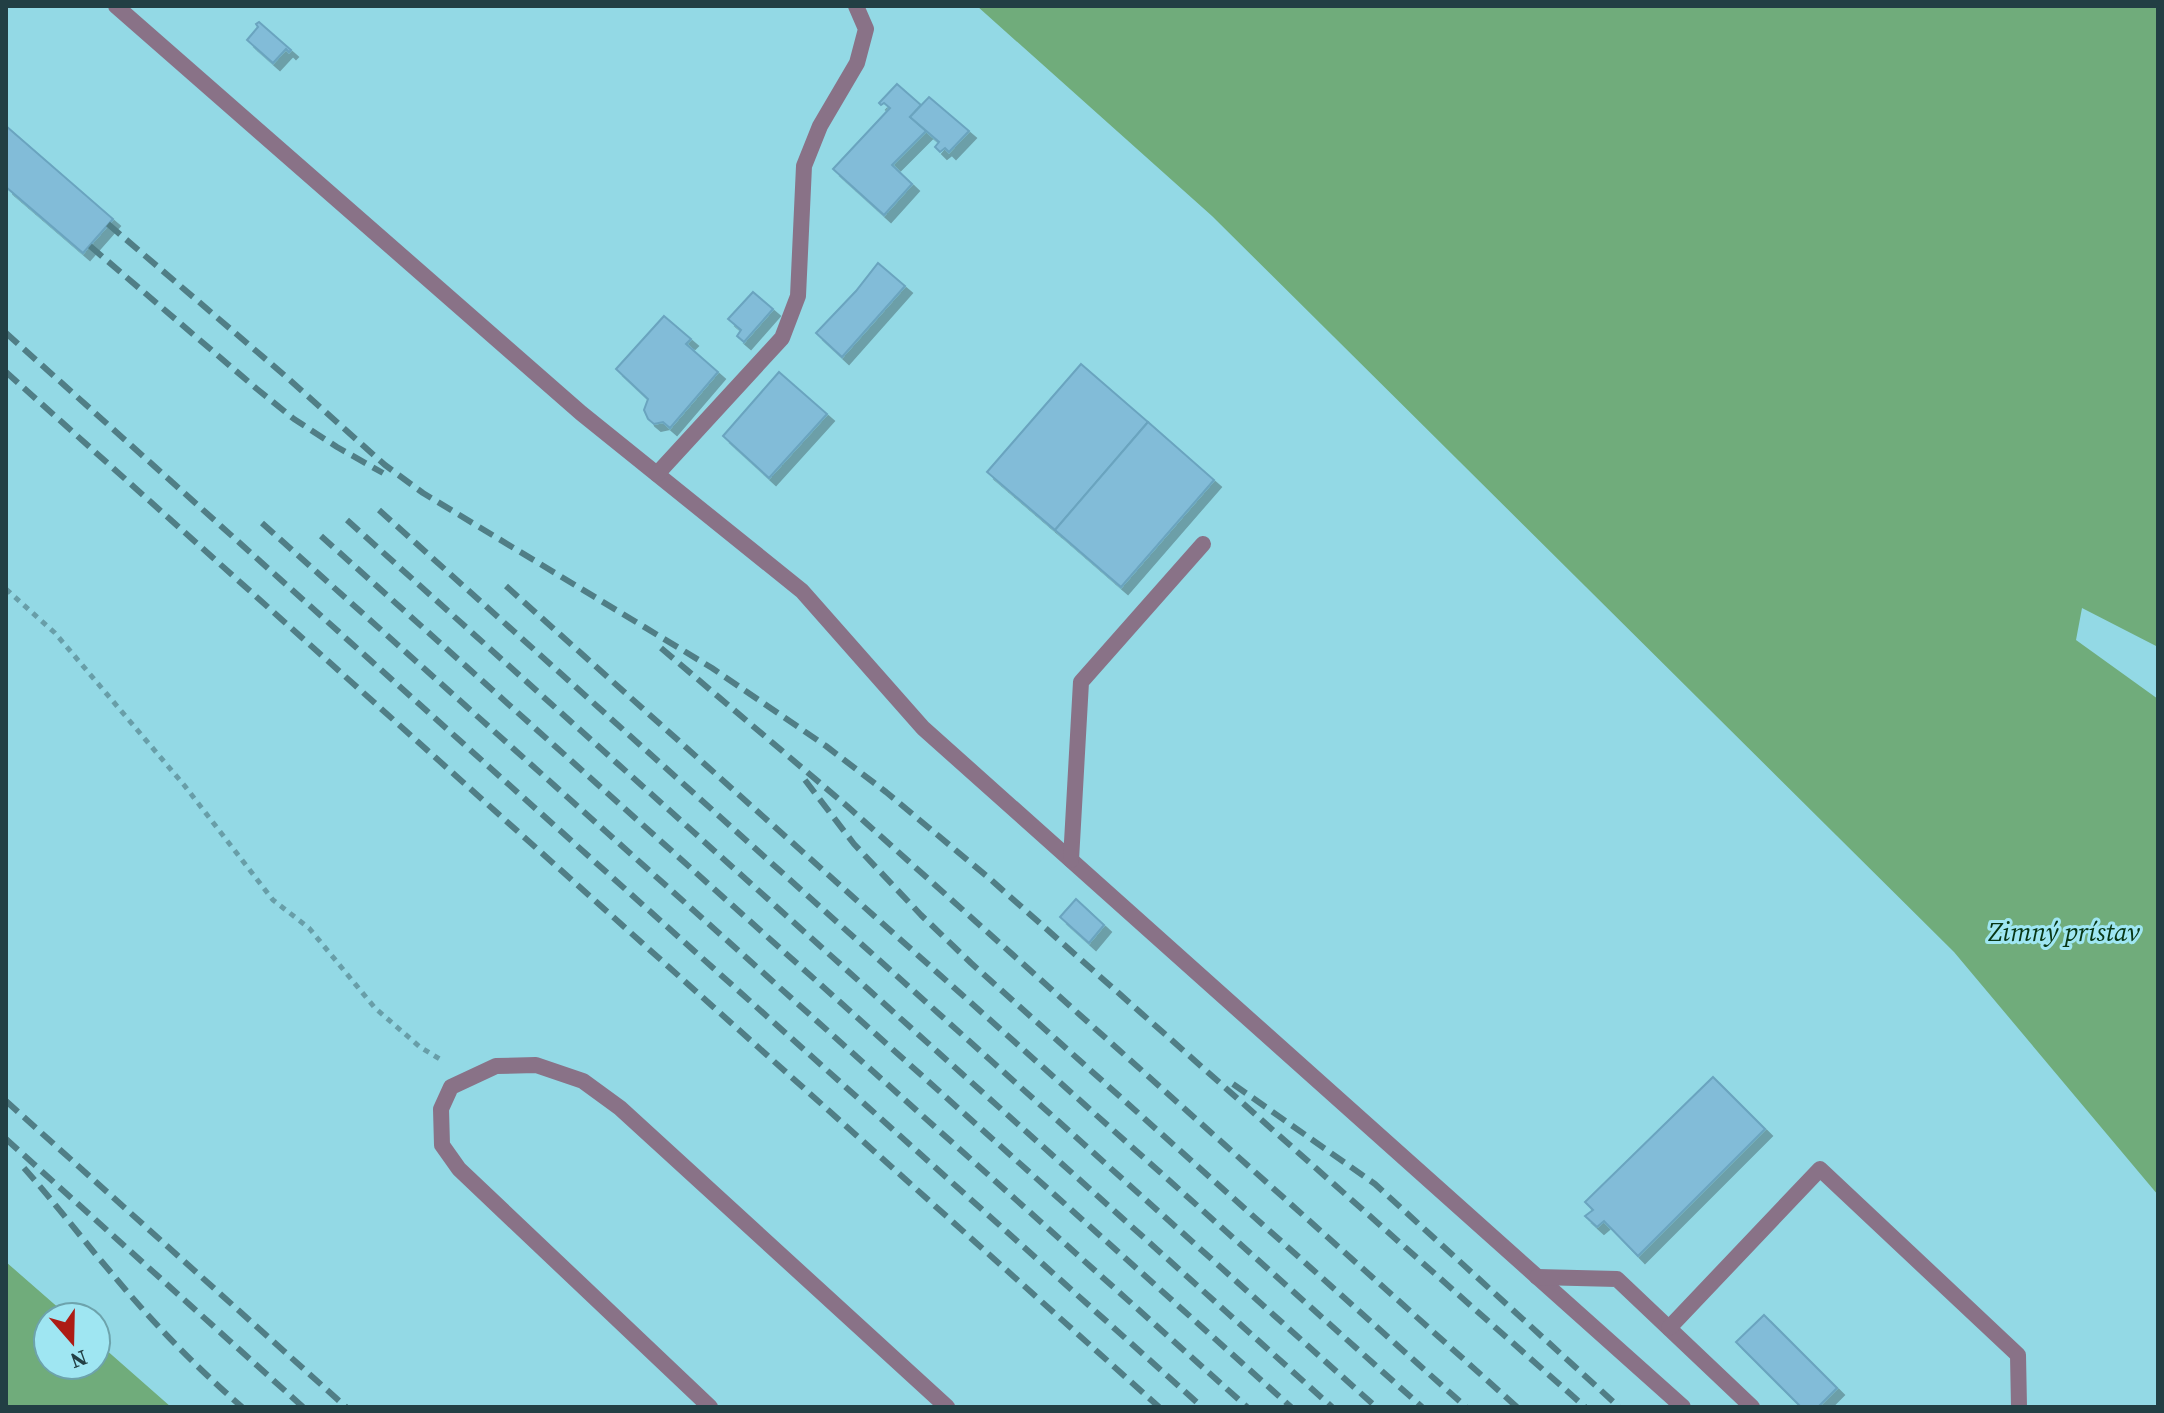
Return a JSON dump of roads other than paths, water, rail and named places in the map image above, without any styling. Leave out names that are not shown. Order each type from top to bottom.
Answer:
[{"type":"lane","points":[[116,6],[581,413],[802,591],[923,728],[1683,1407]]},
{"type":"lane","points":[[657,474],[782,338],[798,296],[804,166],[820,126],[857,63],[866,29],[856,6]]},
{"type":"lane","points":[[1071,860],[1081,682],[1203,544]]},
{"type":"lane","points":[[710,1407],[459,1169],[442,1145],[441,1109],[451,1087],[496,1066],[536,1065],[583,1081],[620,1108],[947,1407]]},
{"type":"lane","points":[[1669,1328],[1820,1169],[2018,1355],[2019,1407]]},
{"type":"lane","points":[[1537,1277],[1617,1279],[1752,1407]]},
{"type":"water","name":"Zimný prístav","points":[[977,6],[2158,6],[2158,647],[2082,608],[2076,640],[2158,699],[2158,1195],[1954,952],[1212,216]]},
{"type":"water","points":[[6,1262],[51,1301],[32,1301],[32,1381],[112,1381],[112,1355],[171,1407],[6,1407]]},
{"type":"railway","points":[[108,224],[385,465],[423,493],[712,668],[826,746],[886,792],[989,878],[1585,1407]]},
{"type":"railway","points":[[90,246],[294,419],[383,473]]},
{"type":"railway","points":[[6,333],[1202,1407]]},
{"type":"railway","points":[[6,372],[1159,1407]]},
{"type":"railway","points":[[379,510],[1376,1407]]},
{"type":"railway","points":[[347,520],[1332,1407]]},
{"type":"railway","points":[[262,523],[1247,1407]]},
{"type":"railway","points":[[321,536],[1291,1407]]},
{"type":"railway","points":[[506,586],[1422,1407]]},
{"type":"railway","points":[[661,648],[847,806],[1517,1407]]},
{"type":"railway","points":[[805,780],[854,844],[971,963],[1466,1407]]},
{"type":"railway","points":[[1233,1084],[1375,1184],[1619,1407]]},
{"type":"railway","points":[[6,1101],[346,1407]]},
{"type":"railway","points":[[6,1139],[303,1407]]},
{"type":"railway","points":[[24,1168],[144,1311],[242,1407]]}]
